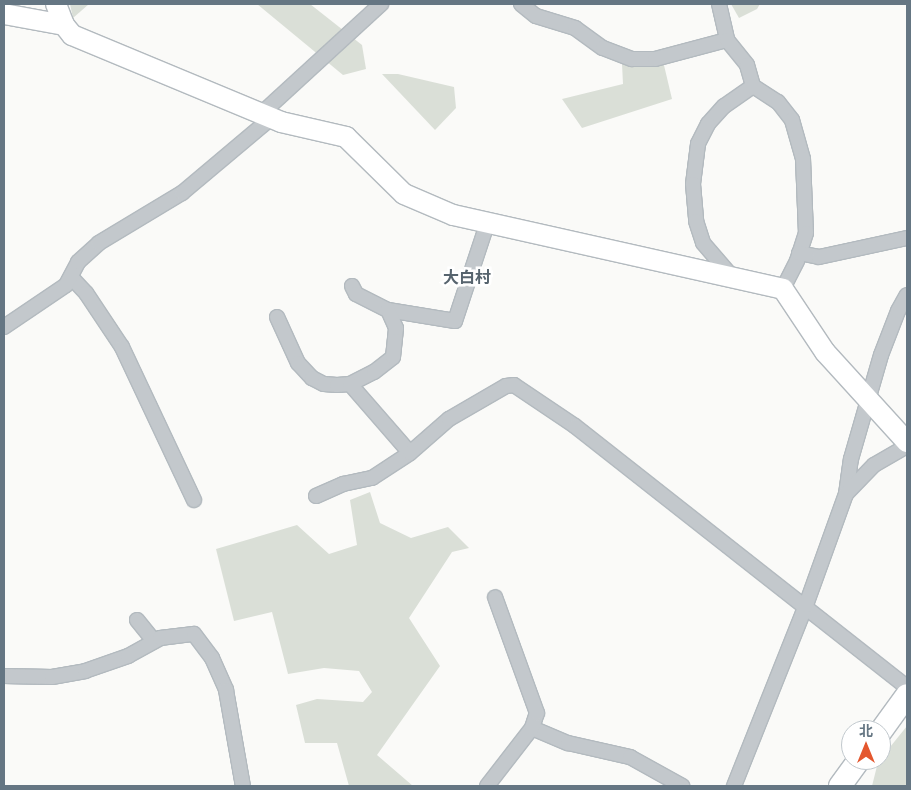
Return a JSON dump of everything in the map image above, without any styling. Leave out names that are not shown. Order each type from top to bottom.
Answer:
[{"type":"main road","points":[[888,720],[907,695]]},
{"type":"main road","points":[[840,786],[852,770]]},
{"type":"street","points":[[56,4],[64,25],[72,35],[266,116],[346,137],[404,194],[453,215],[486,224],[782,289],[825,352],[907,442]]},
{"type":"street","points":[[4,327],[66,285],[78,262],[99,243],[182,193],[266,116],[382,4]]},
{"type":"street","points":[[521,4],[536,16],[575,28],[603,48],[632,59],[655,59],[726,40]]},
{"type":"street","points":[[719,4],[726,40],[747,64],[753,86],[778,102],[792,120],[798,137],[806,194],[806,233],[800,253],[782,289]]},
{"type":"street","points":[[4,14],[64,25]]},
{"type":"street","points":[[734,279],[703,243],[696,221],[694,162],[698,144],[708,124],[724,106],[753,86]]},
{"type":"street","points":[[352,286],[356,294],[388,310],[455,321],[486,224]]},
{"type":"street","points":[[800,253],[819,257],[907,238]]},
{"type":"street","points":[[71,277],[86,293],[122,347],[194,500]]},
{"type":"street","points":[[734,786],[806,606],[846,494],[852,459],[881,355],[898,311],[907,296]]},
{"type":"street","points":[[277,317],[298,363],[312,378],[324,384],[350,384],[374,372],[393,357],[396,328],[388,310]]},
{"type":"street","points":[[350,384],[410,453]]},
{"type":"street","points":[[316,496],[343,484],[372,478],[410,453],[449,419],[506,386],[514,385],[568,421],[907,687]]},
{"type":"street","points":[[846,494],[874,465],[907,446]]},
{"type":"street","points":[[487,786],[532,728],[536,713],[495,597]]},
{"type":"street","points":[[137,620],[154,641]]},
{"type":"street","points":[[4,676],[52,677],[86,671],[128,656],[154,641],[194,634],[212,658],[226,690],[243,786]]},
{"type":"street","points":[[532,728],[568,743],[603,748],[630,758],[682,786]]},
{"type":"shaded area","points":[[70,4],[89,4],[73,18]]},
{"type":"shaded area","points":[[257,4],[310,4],[362,45],[366,69],[343,75]]},
{"type":"shaded area","points":[[731,4],[760,4],[757,9],[739,18]]},
{"type":"shaded area","points":[[663,61],[672,99],[582,128],[562,99],[623,84],[622,64]]},
{"type":"shaded area","points":[[382,74],[398,74],[454,87],[456,108],[435,130]]},
{"type":"shaded area","points":[[370,492],[380,523],[411,538],[448,527],[469,548],[452,552],[409,618],[440,666],[377,755],[413,786],[349,786],[337,743],[305,743],[296,705],[317,699],[363,702],[372,692],[359,671],[324,668],[288,674],[272,612],[234,621],[216,549],[297,525],[329,554],[357,545],[350,500]]},
{"type":"shaded area","points":[[907,726],[907,786],[872,786],[876,770],[891,770],[891,746]]},
{"type":"district","name":"大白村","points":[[467,277]]}]
